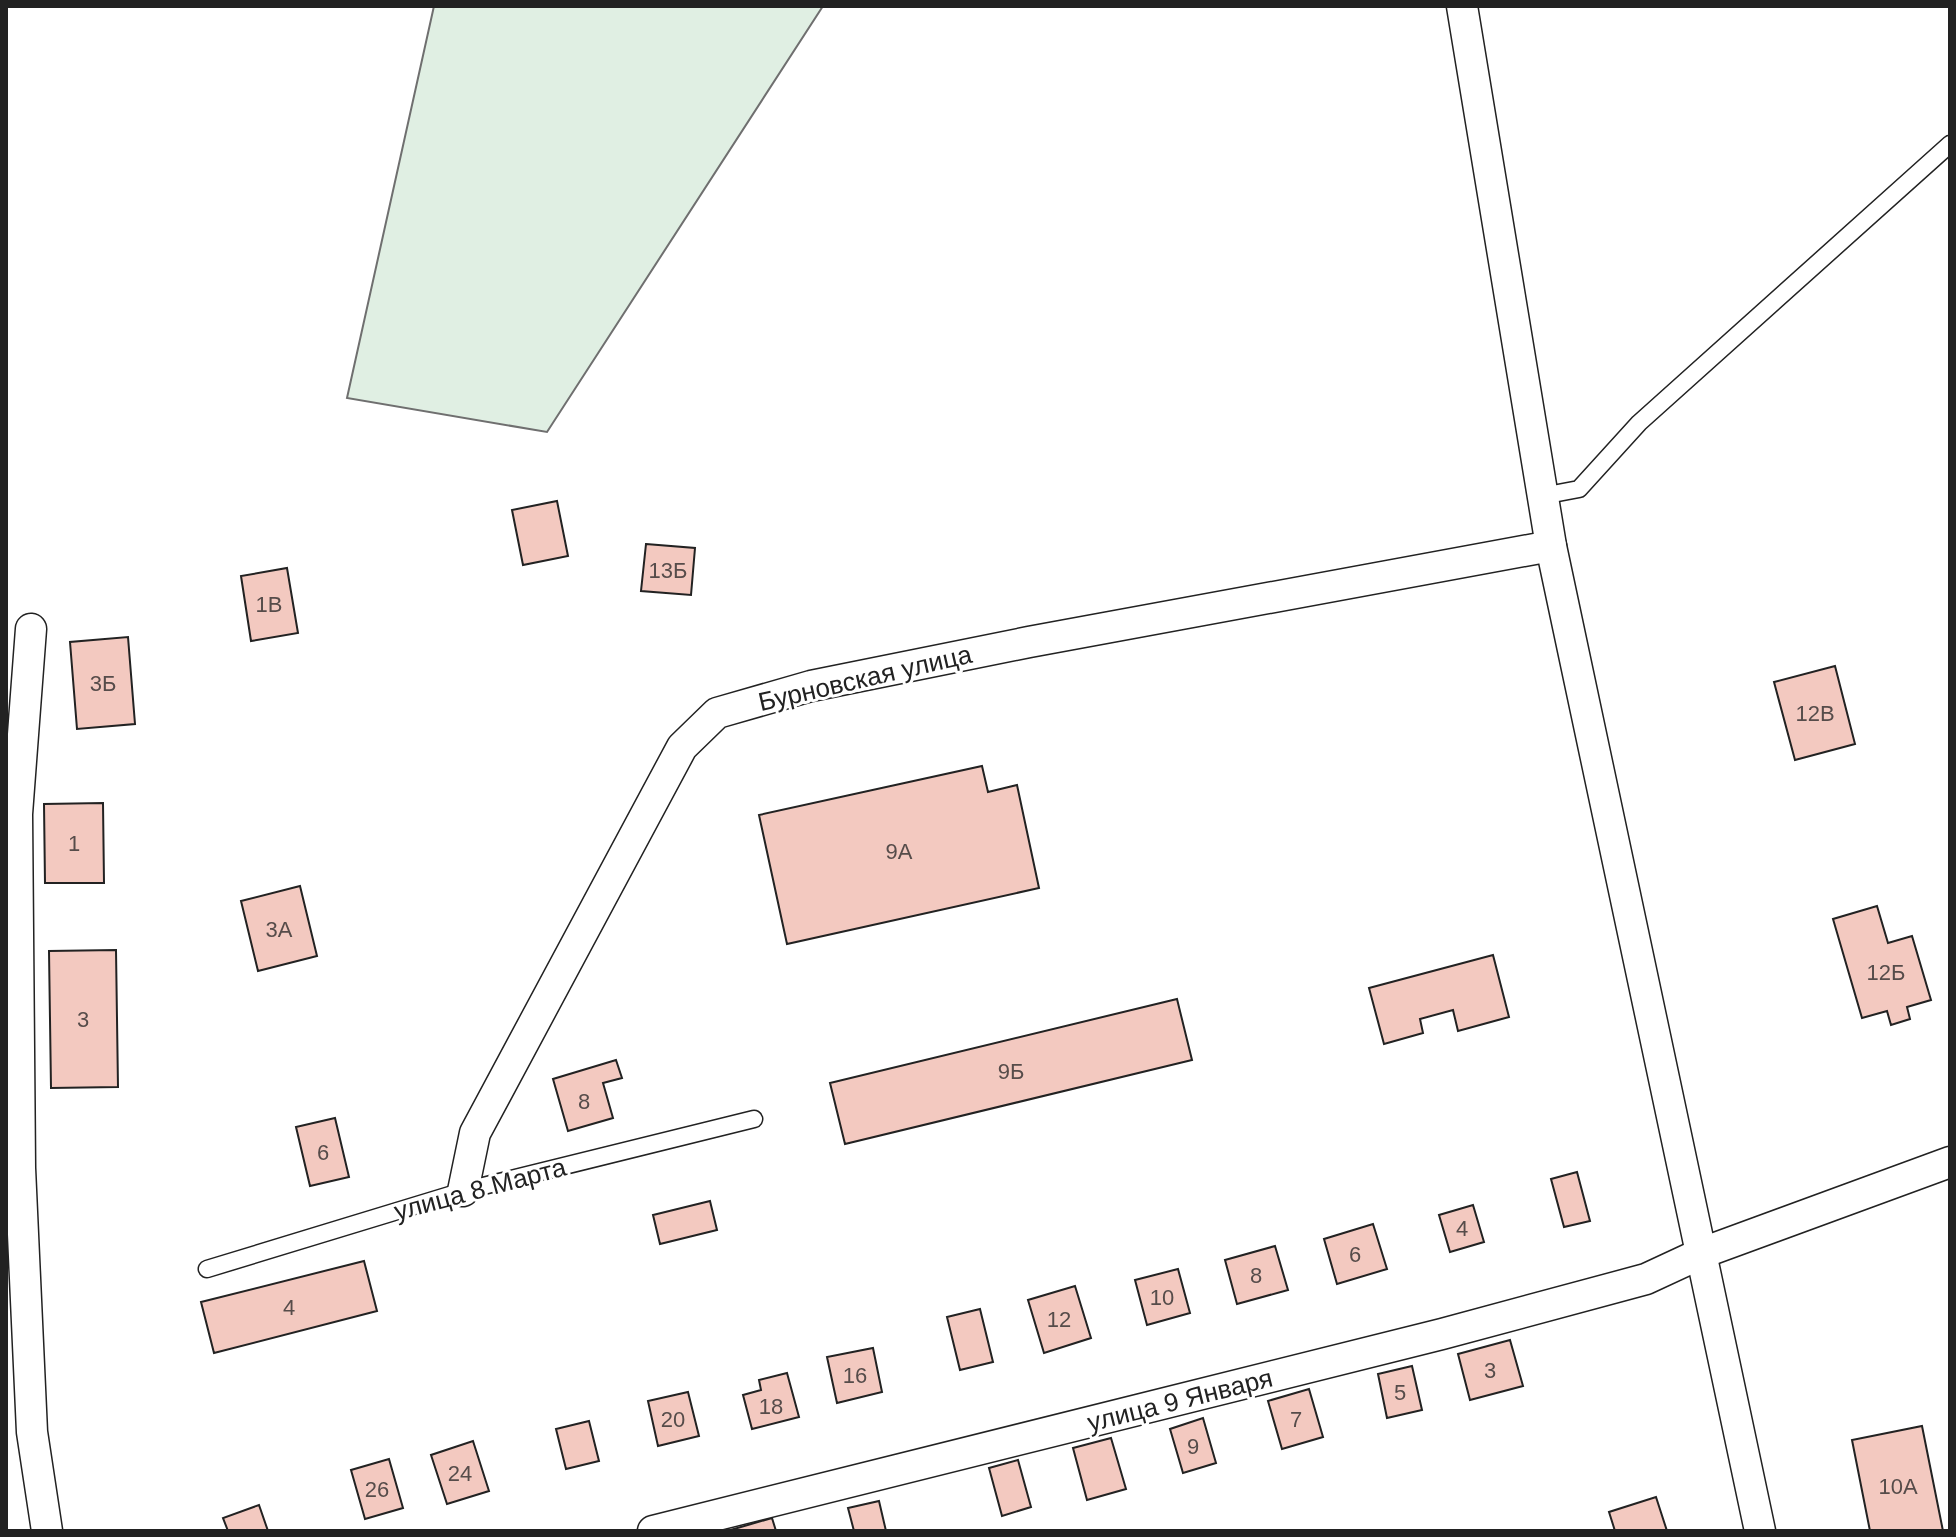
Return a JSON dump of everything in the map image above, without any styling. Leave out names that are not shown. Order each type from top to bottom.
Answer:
[{"type":"street","points":[[1462,6],[1551,546],[1760,1531]]},
{"type":"street","name":"Бурновская улица","points":[[463,1191],[475,1133],[682,747],[717,713],[811,686],[1013,645],[1551,546]]},
{"type":"street","points":[[31,629],[17,814],[20,1168],[32,1432],[47,1531]]},
{"type":"street","name":"улица 9 Января","points":[[653,1531],[1646,1279],[1702,1253],[1950,1162]]},
{"type":"lane","points":[[1542,496],[1579,489],[1639,423],[1950,144]]},
{"type":"lane","name":"улица 8 Марта","points":[[207,1269],[463,1191],[754,1119]]},
{"type":"green space","points":[[434,6],[823,6],[547,432],[347,398]]},
{"type":"building","points":[[557,501],[568,556],[523,565],[512,510]]},
{"type":"building","points":[[646,544],[695,548],[691,595],[641,591]]},
{"type":"building","points":[[287,568],[298,633],[251,641],[241,576]]},
{"type":"building","points":[[128,637],[135,724],[77,729],[70,642]]},
{"type":"building","points":[[1835,666],[1855,744],[1795,760],[1774,682]]},
{"type":"building","points":[[982,766],[988,792],[1017,785],[1039,888],[787,944],[759,815]]},
{"type":"building","points":[[103,803],[104,883],[45,883],[44,804]]},
{"type":"building","points":[[300,886],[317,956],[258,971],[241,901]]},
{"type":"building","points":[[1877,906],[1888,943],[1912,936],[1931,1000],[1907,1007],[1910,1019],[1891,1025],[1887,1011],[1862,1018],[1833,919]]},
{"type":"building","points":[[116,950],[118,1087],[51,1088],[49,951]]},
{"type":"building","points":[[1493,955],[1509,1017],[1458,1031],[1453,1010],[1420,1019],[1423,1033],[1384,1044],[1369,988]]},
{"type":"building","points":[[1177,999],[1192,1060],[845,1144],[830,1083]]},
{"type":"building","points":[[616,1060],[622,1078],[603,1083],[613,1118],[568,1131],[553,1079]]},
{"type":"building","points":[[335,1118],[349,1177],[310,1186],[296,1127]]},
{"type":"building","points":[[1577,1172],[1590,1221],[1564,1227],[1551,1179]]},
{"type":"building","points":[[710,1201],[717,1230],[660,1244],[653,1215]]},
{"type":"building","points":[[1473,1205],[1484,1242],[1450,1252],[1439,1215]]},
{"type":"building","points":[[1373,1224],[1387,1269],[1337,1284],[1324,1239]]},
{"type":"building","points":[[1275,1246],[1288,1290],[1237,1304],[1225,1260]]},
{"type":"building","points":[[364,1261],[377,1311],[214,1353],[201,1302]]},
{"type":"building","points":[[1178,1269],[1190,1313],[1147,1325],[1135,1280]]},
{"type":"building","points":[[1075,1286],[1091,1338],[1044,1353],[1028,1300]]},
{"type":"building","points":[[980,1309],[993,1362],[960,1370],[947,1317]]},
{"type":"building","points":[[1510,1340],[1523,1386],[1470,1400],[1458,1354]]},
{"type":"building","points":[[873,1348],[882,1392],[837,1403],[827,1357]]},
{"type":"building","points":[[1412,1366],[1422,1410],[1387,1418],[1378,1374]]},
{"type":"building","points":[[787,1373],[799,1417],[752,1429],[743,1395],[761,1390],[759,1380]]},
{"type":"building","points":[[1309,1389],[1323,1437],[1282,1449],[1268,1401]]},
{"type":"building","points":[[688,1392],[699,1436],[658,1446],[648,1401]]},
{"type":"building","points":[[1203,1418],[1216,1463],[1183,1473],[1170,1429]]},
{"type":"building","points":[[589,1421],[599,1461],[566,1469],[556,1429]]},
{"type":"building","points":[[1922,1426],[1943,1531],[1870,1531],[1852,1440]]},
{"type":"building","points":[[1111,1438],[1126,1489],[1087,1500],[1073,1448]]},
{"type":"building","points":[[473,1441],[489,1491],[447,1504],[431,1455]]},
{"type":"building","points":[[389,1459],[403,1508],[365,1519],[351,1470]]},
{"type":"building","points":[[1018,1460],[1031,1507],[1002,1516],[989,1468]]},
{"type":"building","points":[[1656,1497],[1667,1531],[1615,1531],[1609,1512]]},
{"type":"building","points":[[879,1501],[886,1531],[854,1531],[848,1508]]},
{"type":"building","points":[[259,1505],[268,1531],[228,1531],[223,1518]]},
{"type":"building","points":[[772,1518],[776,1531],[727,1531]]}]
